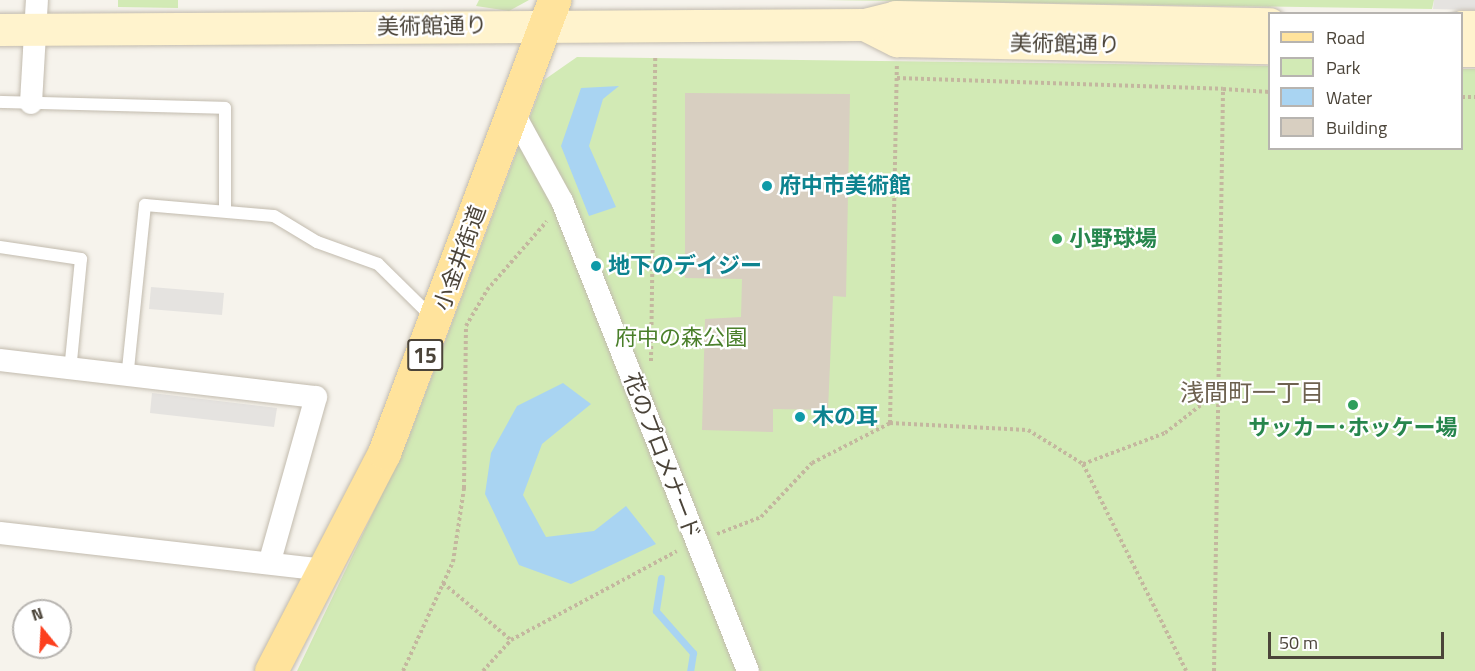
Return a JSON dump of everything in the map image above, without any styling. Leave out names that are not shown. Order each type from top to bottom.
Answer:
[{"type":"main road","name":"小金井街道","points":[[271,671],[384,453],[437,322],[550,12]]},
{"type":"street","name":"美術館通り","points":[[0,30],[36,15],[550,12],[865,26],[896,17],[1268,24]]},
{"type":"street","points":[[32,103],[36,15]]},
{"type":"street","name":"美術館通り","points":[[865,26],[897,41],[1268,48]]},
{"type":"street","name":"花のプロメナード","points":[[513,112],[562,201],[695,542],[748,671]]},
{"type":"street","points":[[0,360],[127,379],[316,397],[270,561]]},
{"type":"street","points":[[0,533],[270,561],[325,570]]},
{"type":"lane","points":[[0,102],[225,108],[225,209]]},
{"type":"lane","points":[[127,379],[145,205],[225,209],[274,216],[317,242],[378,264],[437,322]]},
{"type":"lane","points":[[0,247],[81,259],[70,372]]},
{"type":"path","points":[[890,423],[897,41]]},
{"type":"path","points":[[651,374],[655,56]]},
{"type":"path","points":[[897,78],[1268,92]]},
{"type":"path","points":[[1214,671],[1223,89]]},
{"type":"path","points":[[403,671],[453,562],[464,488],[466,326],[487,290],[512,268],[562,201]]},
{"type":"path","points":[[1083,464],[1165,433],[1219,390]]},
{"type":"path","points":[[483,671],[511,640],[695,542],[760,517],[812,463],[890,423],[1028,430],[1083,464],[1186,671]]},
{"type":"path","points":[[443,584],[511,640]]},
{"type":"green space","points":[[118,0],[178,0],[178,8],[118,7]]},
{"type":"green space","points":[[479,0],[529,0],[509,11],[476,6]]},
{"type":"green space","points":[[824,0],[1434,0],[1432,9]]},
{"type":"green space","name":"府中の森公園","points":[[577,57],[1268,66],[1268,150],[1463,150],[1463,69],[1475,69],[1475,671],[297,671],[407,442],[544,80]]},
{"type":"shaded area","points":[[1434,0],[1475,0],[1475,10],[1433,9]]},
{"type":"shaded area","points":[[151,287],[224,293],[222,315],[149,309]]},
{"type":"shaded area","points":[[152,393],[277,408],[274,427],[150,413]]},
{"type":"water","points":[[619,86],[603,99],[589,146],[616,207],[589,216],[561,146],[581,88]]},
{"type":"water","points":[[563,383],[591,404],[542,444],[523,495],[546,537],[594,531],[626,506],[656,544],[571,584],[519,565],[485,494],[491,453],[517,406]]},
{"type":"building","name":"府中市美術館","points":[[685,93],[850,94],[846,297],[833,296],[828,410],[773,409],[773,432],[702,430],[705,319],[741,317],[742,279],[685,278]]},
{"type":"waterway","points":[[661,578],[656,611],[693,653],[690,671]]},
{"type":"place","name":"府中市美術館","points":[[767,186]]},
{"type":"place","name":"小野球場","points":[[1057,239]]},
{"type":"place","name":"地下のデイジー","points":[[596,266]]},
{"type":"place","name":"サッカー･ホッケー場","points":[[1353,405]]},
{"type":"place","name":"木の耳","points":[[800,417]]},
{"type":"district","name":"浅間町一丁目","points":[[1252,393]]}]
